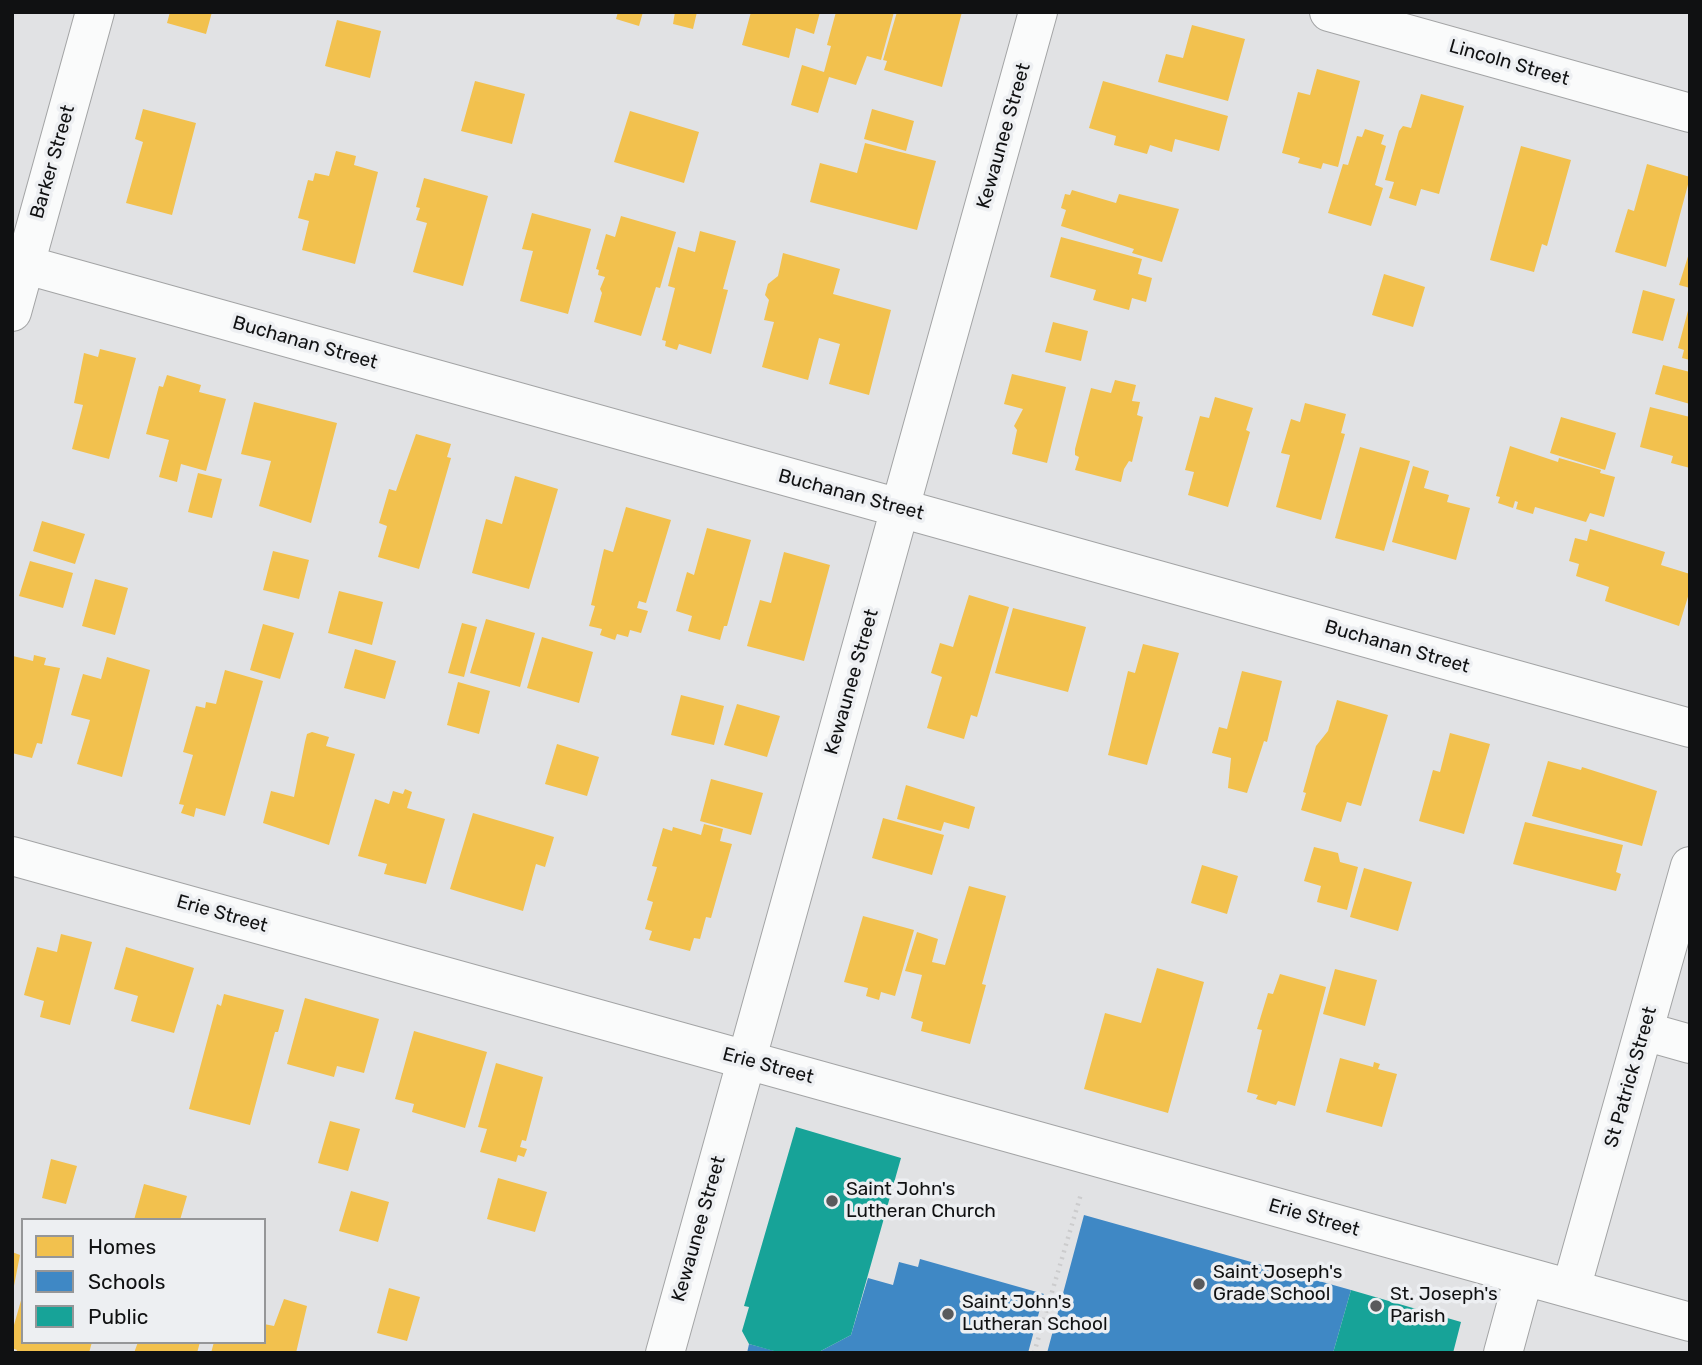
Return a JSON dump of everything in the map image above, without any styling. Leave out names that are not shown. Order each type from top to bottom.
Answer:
[{"type":"street","name":"Barker Street","points":[[12,312],[19,263],[95,12]]},
{"type":"street","name":"Kewaunee Street","points":[[665,1353],[1038,12]]},
{"type":"street","name":"Lincoln Street","points":[[1329,12],[1690,113]]},
{"type":"street","name":"Buchanan Street","points":[[19,263],[1690,728]]},
{"type":"street","name":"Erie Street","points":[[12,856],[1571,1289]]},
{"type":"street","name":"St Patrick Street","points":[[1571,1289],[1690,866]]},
{"type":"street","points":[[1644,1031],[1690,1044]]},
{"type":"street","points":[[1503,1353],[1524,1276]]},
{"type":"street","points":[[1571,1289],[1690,1322]]},
{"type":"path","points":[[1034,1353],[1092,1156]]},
{"type":"building: Homes","points":[[170,12],[212,12],[206,34],[167,23]]},
{"type":"building: Homes","points":[[618,12],[643,12],[639,26],[616,19]]},
{"type":"building: Homes","points":[[675,12],[697,12],[693,29],[673,24]]},
{"type":"building: Homes","points":[[751,12],[820,12],[814,34],[796,28],[789,58],[742,45]]},
{"type":"building: Homes","points":[[836,12],[894,12],[881,60],[867,56],[856,85],[829,77],[818,113],[791,105],[802,65],[824,72],[831,46],[827,45]]},
{"type":"building: Homes","points":[[897,12],[962,12],[942,87],[884,70],[887,61],[883,60]]},
{"type":"building: Homes","points":[[337,20],[381,31],[370,78],[325,66]]},
{"type":"building: Homes","points":[[1192,25],[1245,39],[1228,101],[1158,82],[1166,54],[1183,58]]},
{"type":"building: Homes","points":[[1317,69],[1360,81],[1338,167],[1323,163],[1321,169],[1298,163],[1300,158],[1282,153],[1298,92],[1310,95]]},
{"type":"building: Homes","points":[[475,81],[525,94],[512,144],[461,131]]},
{"type":"building: Homes","points":[[1103,81],[1228,116],[1219,151],[1175,139],[1172,152],[1150,145],[1147,154],[1114,145],[1116,136],[1089,128]]},
{"type":"building: Homes","points":[[1421,94],[1464,106],[1439,194],[1421,189],[1416,206],[1389,198],[1394,182],[1385,180],[1399,131],[1403,126],[1411,128]]},
{"type":"building: Homes","points":[[143,109],[196,123],[172,215],[126,203],[143,142],[135,139]]},
{"type":"building: Homes","points":[[872,109],[914,121],[906,151],[864,139]]},
{"type":"building: Homes","points":[[630,111],[699,132],[684,183],[614,162]]},
{"type":"building: Homes","points":[[1365,129],[1384,135],[1381,144],[1386,146],[1375,185],[1383,188],[1371,226],[1328,213],[1343,164],[1348,165],[1357,136],[1362,137]]},
{"type":"building: Homes","points":[[865,143],[936,161],[917,230],[810,202],[820,163],[857,173]]},
{"type":"building: Homes","points":[[1521,146],[1571,160],[1547,246],[1542,244],[1534,272],[1490,260]]},
{"type":"building: Homes","points":[[336,151],[356,156],[354,165],[378,172],[355,264],[302,250],[309,221],[298,218],[308,180],[313,181],[315,173],[329,176]]},
{"type":"building: Homes","points":[[1647,164],[1690,177],[1666,267],[1615,252],[1628,209],[1634,211]]},
{"type":"building: Homes","points":[[424,178],[488,196],[463,286],[413,272],[427,223],[416,220],[420,208],[416,207]]},
{"type":"building: Homes","points":[[1072,190],[1116,203],[1119,194],[1179,209],[1162,262],[1132,253],[1134,249],[1061,226],[1066,210],[1061,208],[1065,194],[1070,195]]},
{"type":"building: Homes","points":[[532,213],[591,229],[568,314],[520,301],[533,251],[522,249]]},
{"type":"building: Homes","points":[[621,216],[676,232],[660,288],[656,287],[641,336],[594,322],[605,277],[598,275],[599,270],[596,269],[606,234],[615,237]]},
{"type":"building: Homes","points":[[700,231],[736,241],[723,289],[728,290],[711,354],[679,344],[677,350],[665,346],[666,341],[662,340],[675,288],[668,286],[678,247],[695,252]]},
{"type":"building: Homes","points":[[1061,237],[1142,259],[1138,274],[1152,278],[1146,302],[1132,298],[1129,310],[1093,300],[1096,290],[1050,277]]},
{"type":"building: Homes","points":[[1690,250],[1690,288],[1679,285]]},
{"type":"building: Homes","points":[[783,253],[840,269],[833,294],[891,310],[869,395],[829,384],[840,344],[819,338],[808,380],[762,367],[774,322],[764,320],[769,300],[765,295],[768,284],[778,276]]},
{"type":"building: Homes","points":[[1384,274],[1425,287],[1413,327],[1372,315]]},
{"type":"building: Homes","points":[[1643,290],[1675,299],[1663,341],[1632,333]]},
{"type":"building: Homes","points":[[1689,307],[1690,360],[1682,358],[1684,350],[1678,348]]},
{"type":"building: Homes","points":[[1053,322],[1088,331],[1081,361],[1045,352]]},
{"type":"building: Homes","points":[[100,349],[136,358],[109,459],[72,449],[83,405],[74,403],[84,353],[98,357]]},
{"type":"building: Homes","points":[[1663,365],[1690,372],[1690,404],[1655,394]]},
{"type":"building: Homes","points":[[1012,374],[1066,387],[1047,463],[1012,454],[1017,430],[1014,426],[1023,409],[1004,404]]},
{"type":"building: Homes","points":[[167,375],[201,385],[199,392],[226,399],[206,471],[181,464],[177,482],[159,477],[169,440],[146,434],[159,386],[163,387]]},
{"type":"building: Homes","points":[[1115,380],[1136,385],[1132,401],[1140,402],[1137,415],[1143,417],[1132,462],[1129,461],[1124,469],[1121,482],[1075,470],[1079,457],[1075,455],[1075,449],[1091,388],[1111,393]]},
{"type":"building: Homes","points":[[1215,397],[1253,408],[1246,430],[1250,432],[1228,507],[1188,495],[1194,472],[1185,470],[1200,416],[1209,418]]},
{"type":"building: Homes","points":[[254,402],[337,423],[311,523],[259,506],[271,461],[241,454]]},
{"type":"building: Homes","points":[[1305,403],[1346,414],[1341,433],[1345,434],[1321,520],[1276,507],[1290,455],[1281,453],[1291,419],[1300,422]]},
{"type":"building: Homes","points":[[1650,407],[1690,417],[1690,468],[1671,463],[1673,456],[1640,447]]},
{"type":"building: Homes","points":[[1561,417],[1616,433],[1605,470],[1550,453]]},
{"type":"building: Homes","points":[[416,434],[451,444],[447,457],[451,458],[419,569],[378,557],[387,526],[379,523],[389,489],[396,491]]},
{"type":"building: Homes","points":[[1510,446],[1558,462],[1559,458],[1601,470],[1600,473],[1615,477],[1604,517],[1590,513],[1586,522],[1535,507],[1533,514],[1516,509],[1518,502],[1515,501],[1513,508],[1498,503],[1500,497],[1496,496]]},
{"type":"building: Homes","points":[[1360,447],[1410,461],[1384,551],[1335,538]]},
{"type":"building: Homes","points":[[1413,466],[1429,471],[1424,488],[1449,495],[1447,502],[1470,508],[1456,560],[1392,542]]},
{"type":"building: Homes","points":[[198,473],[222,479],[212,518],[188,512]]},
{"type":"building: Homes","points":[[515,476],[558,489],[529,589],[472,573],[486,519],[502,524]]},
{"type":"building: Homes","points":[[626,507],[671,520],[646,603],[639,601],[637,608],[648,611],[641,633],[630,630],[628,637],[617,634],[615,640],[600,635],[602,629],[589,626],[604,549],[613,552]]},
{"type":"building: Homes","points":[[42,521],[85,534],[75,564],[33,551]]},
{"type":"building: Homes","points":[[707,528],[751,540],[727,626],[724,626],[720,640],[688,631],[692,616],[676,611],[687,572],[694,575]]},
{"type":"building: Homes","points":[[1590,529],[1665,552],[1661,565],[1690,574],[1690,590],[1679,626],[1605,601],[1609,587],[1576,576],[1579,564],[1569,561],[1575,538],[1587,541]]},
{"type":"building: Homes","points":[[273,551],[309,560],[299,599],[263,590]]},
{"type":"building: Homes","points":[[784,552],[830,565],[804,661],[747,646],[760,600],[771,603]]},
{"type":"building: Homes","points":[[30,561],[73,573],[63,608],[19,596]]},
{"type":"building: Homes","points":[[95,579],[128,588],[115,635],[82,626]]},
{"type":"building: Homes","points":[[339,591],[383,602],[372,645],[328,633]]},
{"type":"building: Homes","points":[[969,595],[1009,607],[977,717],[971,715],[964,739],[927,728],[942,677],[931,673],[940,643],[953,647]]},
{"type":"building: Homes","points":[[1013,608],[1086,627],[1068,692],[995,673]]},
{"type":"building: Homes","points":[[486,619],[535,633],[520,687],[470,673]]},
{"type":"building: Homes","points":[[462,623],[477,627],[464,677],[448,673]]},
{"type":"building: Homes","points":[[263,624],[294,633],[280,679],[250,670]]},
{"type":"building: Homes","points":[[542,637],[593,652],[579,703],[527,688]]},
{"type":"building: Homes","points":[[1143,644],[1179,653],[1147,765],[1108,755],[1128,671],[1135,673]]},
{"type":"building: Homes","points":[[355,649],[396,661],[385,699],[344,688]]},
{"type":"building: Homes","points":[[34,655],[46,658],[44,665],[60,668],[42,744],[37,743],[32,758],[12,753],[12,659],[13,656],[33,661]]},
{"type":"building: Homes","points":[[107,657],[150,670],[122,777],[77,764],[90,720],[71,715],[83,674],[101,679]]},
{"type":"building: Homes","points":[[225,670],[263,681],[225,816],[196,808],[194,817],[181,813],[184,805],[179,804],[193,755],[183,752],[196,706],[205,708],[206,702],[216,704]]},
{"type":"building: Homes","points":[[1242,671],[1282,681],[1267,742],[1264,741],[1247,793],[1228,788],[1231,758],[1212,753],[1219,727],[1227,729]]},
{"type":"building: Homes","points":[[458,682],[490,691],[479,734],[447,725]]},
{"type":"building: Homes","points":[[681,695],[724,706],[714,745],[671,735]]},
{"type":"building: Homes","points":[[1337,700],[1388,715],[1361,806],[1347,802],[1341,822],[1301,810],[1306,793],[1303,792],[1316,746],[1328,731]]},
{"type":"building: Homes","points":[[737,704],[780,716],[767,757],[724,745]]},
{"type":"building: Homes","points":[[312,732],[329,737],[326,746],[355,754],[329,845],[263,823],[271,791],[294,797],[307,734]]},
{"type":"building: Homes","points":[[1450,733],[1490,744],[1464,834],[1419,821],[1433,770],[1440,772]]},
{"type":"building: Homes","points":[[557,744],[599,757],[587,796],[545,784]]},
{"type":"building: Homes","points":[[1548,761],[1581,770],[1582,767],[1657,791],[1642,846],[1532,816]]},
{"type":"building: Homes","points":[[711,779],[763,793],[751,835],[700,821]]},
{"type":"building: Homes","points":[[906,785],[975,807],[969,829],[944,822],[941,831],[897,819]]},
{"type":"building: Homes","points":[[405,789],[412,792],[407,808],[445,819],[426,884],[384,874],[387,864],[358,856],[375,799],[389,804],[393,791],[403,794]]},
{"type":"building: Homes","points":[[473,813],[554,837],[545,867],[536,864],[523,911],[450,889]]},
{"type":"building: Homes","points":[[883,818],[944,835],[932,875],[872,858]]},
{"type":"building: Homes","points":[[1525,822],[1623,845],[1616,872],[1621,874],[1616,891],[1513,864]]},
{"type":"building: Homes","points":[[704,824],[723,829],[720,841],[732,844],[711,918],[706,917],[700,939],[694,938],[690,951],[649,940],[652,931],[645,929],[653,902],[647,900],[657,867],[652,866],[663,828],[672,831],[673,827],[701,835]]},
{"type":"building: Homes","points":[[1314,847],[1338,853],[1340,862],[1358,867],[1347,910],[1317,902],[1321,886],[1304,881]]},
{"type":"building: Homes","points":[[1202,865],[1238,876],[1227,914],[1191,903]]},
{"type":"building: Homes","points":[[1364,868],[1412,882],[1398,931],[1350,917]]},
{"type":"building: Homes","points":[[969,886],[1006,896],[982,984],[986,985],[970,1044],[921,1031],[923,1022],[911,1018],[922,975],[905,971],[917,932],[938,939],[932,962],[945,965]]},
{"type":"building: Homes","points":[[863,916],[914,930],[895,996],[881,992],[879,1000],[866,996],[868,988],[844,982]]},
{"type":"building: Homes","points":[[61,934],[92,942],[70,1025],[40,1017],[44,1001],[24,995],[37,947],[57,952]]},
{"type":"building: Homes","points":[[126,947],[194,968],[174,1033],[131,1021],[138,996],[114,989]]},
{"type":"building: Homes","points":[[1157,968],[1204,982],[1168,1113],[1084,1089],[1105,1013],[1141,1023]]},
{"type":"building: Homes","points":[[1335,969],[1377,980],[1365,1026],[1323,1014]]},
{"type":"building: Homes","points":[[1280,974],[1326,987],[1295,1106],[1278,1101],[1276,1105],[1256,1099],[1258,1095],[1247,1092],[1262,1030],[1257,1029],[1268,993],[1273,994]]},
{"type":"building: Homes","points":[[224,994],[284,1010],[278,1032],[275,1032],[250,1125],[189,1109],[217,1004],[221,1006]]},
{"type":"building: Homes","points":[[305,998],[379,1019],[364,1073],[337,1066],[334,1077],[287,1064]]},
{"type":"building: Homes","points":[[414,1031],[487,1052],[465,1128],[412,1112],[414,1104],[395,1099]]},
{"type":"building: Homes","points":[[1340,1058],[1373,1067],[1374,1062],[1380,1064],[1378,1069],[1397,1074],[1382,1127],[1326,1112]]},
{"type":"building: Homes","points":[[496,1063],[543,1077],[526,1141],[522,1140],[520,1147],[527,1149],[524,1157],[518,1155],[516,1162],[480,1152],[487,1129],[478,1127]]},
{"type":"building: Homes","points":[[330,1121],[360,1129],[348,1171],[318,1163]]},
{"type":"building: Homes","points":[[51,1159],[77,1166],[66,1204],[42,1198]]},
{"type":"building: Homes","points":[[498,1178],[547,1192],[535,1232],[487,1219]]},
{"type":"building: Homes","points":[[144,1184],[187,1196],[181,1218],[135,1218]]},
{"type":"building: Homes","points":[[351,1191],[389,1202],[378,1242],[339,1231]]},
{"type":"building: Homes","points":[[12,1252],[20,1255],[13,1291],[12,1291]]},
{"type":"building: Homes","points":[[389,1288],[420,1297],[407,1341],[377,1333]]},
{"type":"building: Homes","points":[[284,1299],[307,1306],[296,1353],[211,1353],[213,1344],[266,1344],[266,1324],[274,1326]]},
{"type":"building: Homes","points":[[21,1300],[21,1344],[91,1344],[89,1353],[16,1353],[17,1350],[12,1348],[12,1332]]},
{"type":"building: Homes","points":[[137,1344],[199,1344],[197,1353],[134,1353]]},
{"type":"building: Schools","name":"Saint Joseph's Grade School","points":[[1084,1215],[1351,1290],[1333,1353],[1047,1353]]},
{"type":"building: Schools","name":"Saint John's Lutheran School","points":[[920,1259],[1044,1294],[1028,1353],[817,1353],[851,1335],[868,1278],[893,1285],[899,1262],[918,1267]]},
{"type":"building: Schools","points":[[749,1344],[779,1352],[779,1353],[747,1353]]},
{"type":"building: Public","name":"Saint John's Lutheran Church","points":[[796,1127],[901,1158],[851,1335],[817,1353],[781,1353],[749,1344],[742,1331],[749,1307],[744,1306]]},
{"type":"building: Public","name":"St. Joseph's Parish","points":[[1351,1290],[1461,1322],[1453,1353],[1333,1353]]},
{"type":"place","name":"Saint John's Lutheran Church","points":[[832,1201]]},
{"type":"place","name":"Saint Joseph's Grade School","points":[[1199,1284]]},
{"type":"place","name":"St. Joseph's Parish","points":[[1376,1306]]},
{"type":"place","name":"Saint John's Lutheran School","points":[[948,1314]]}]
